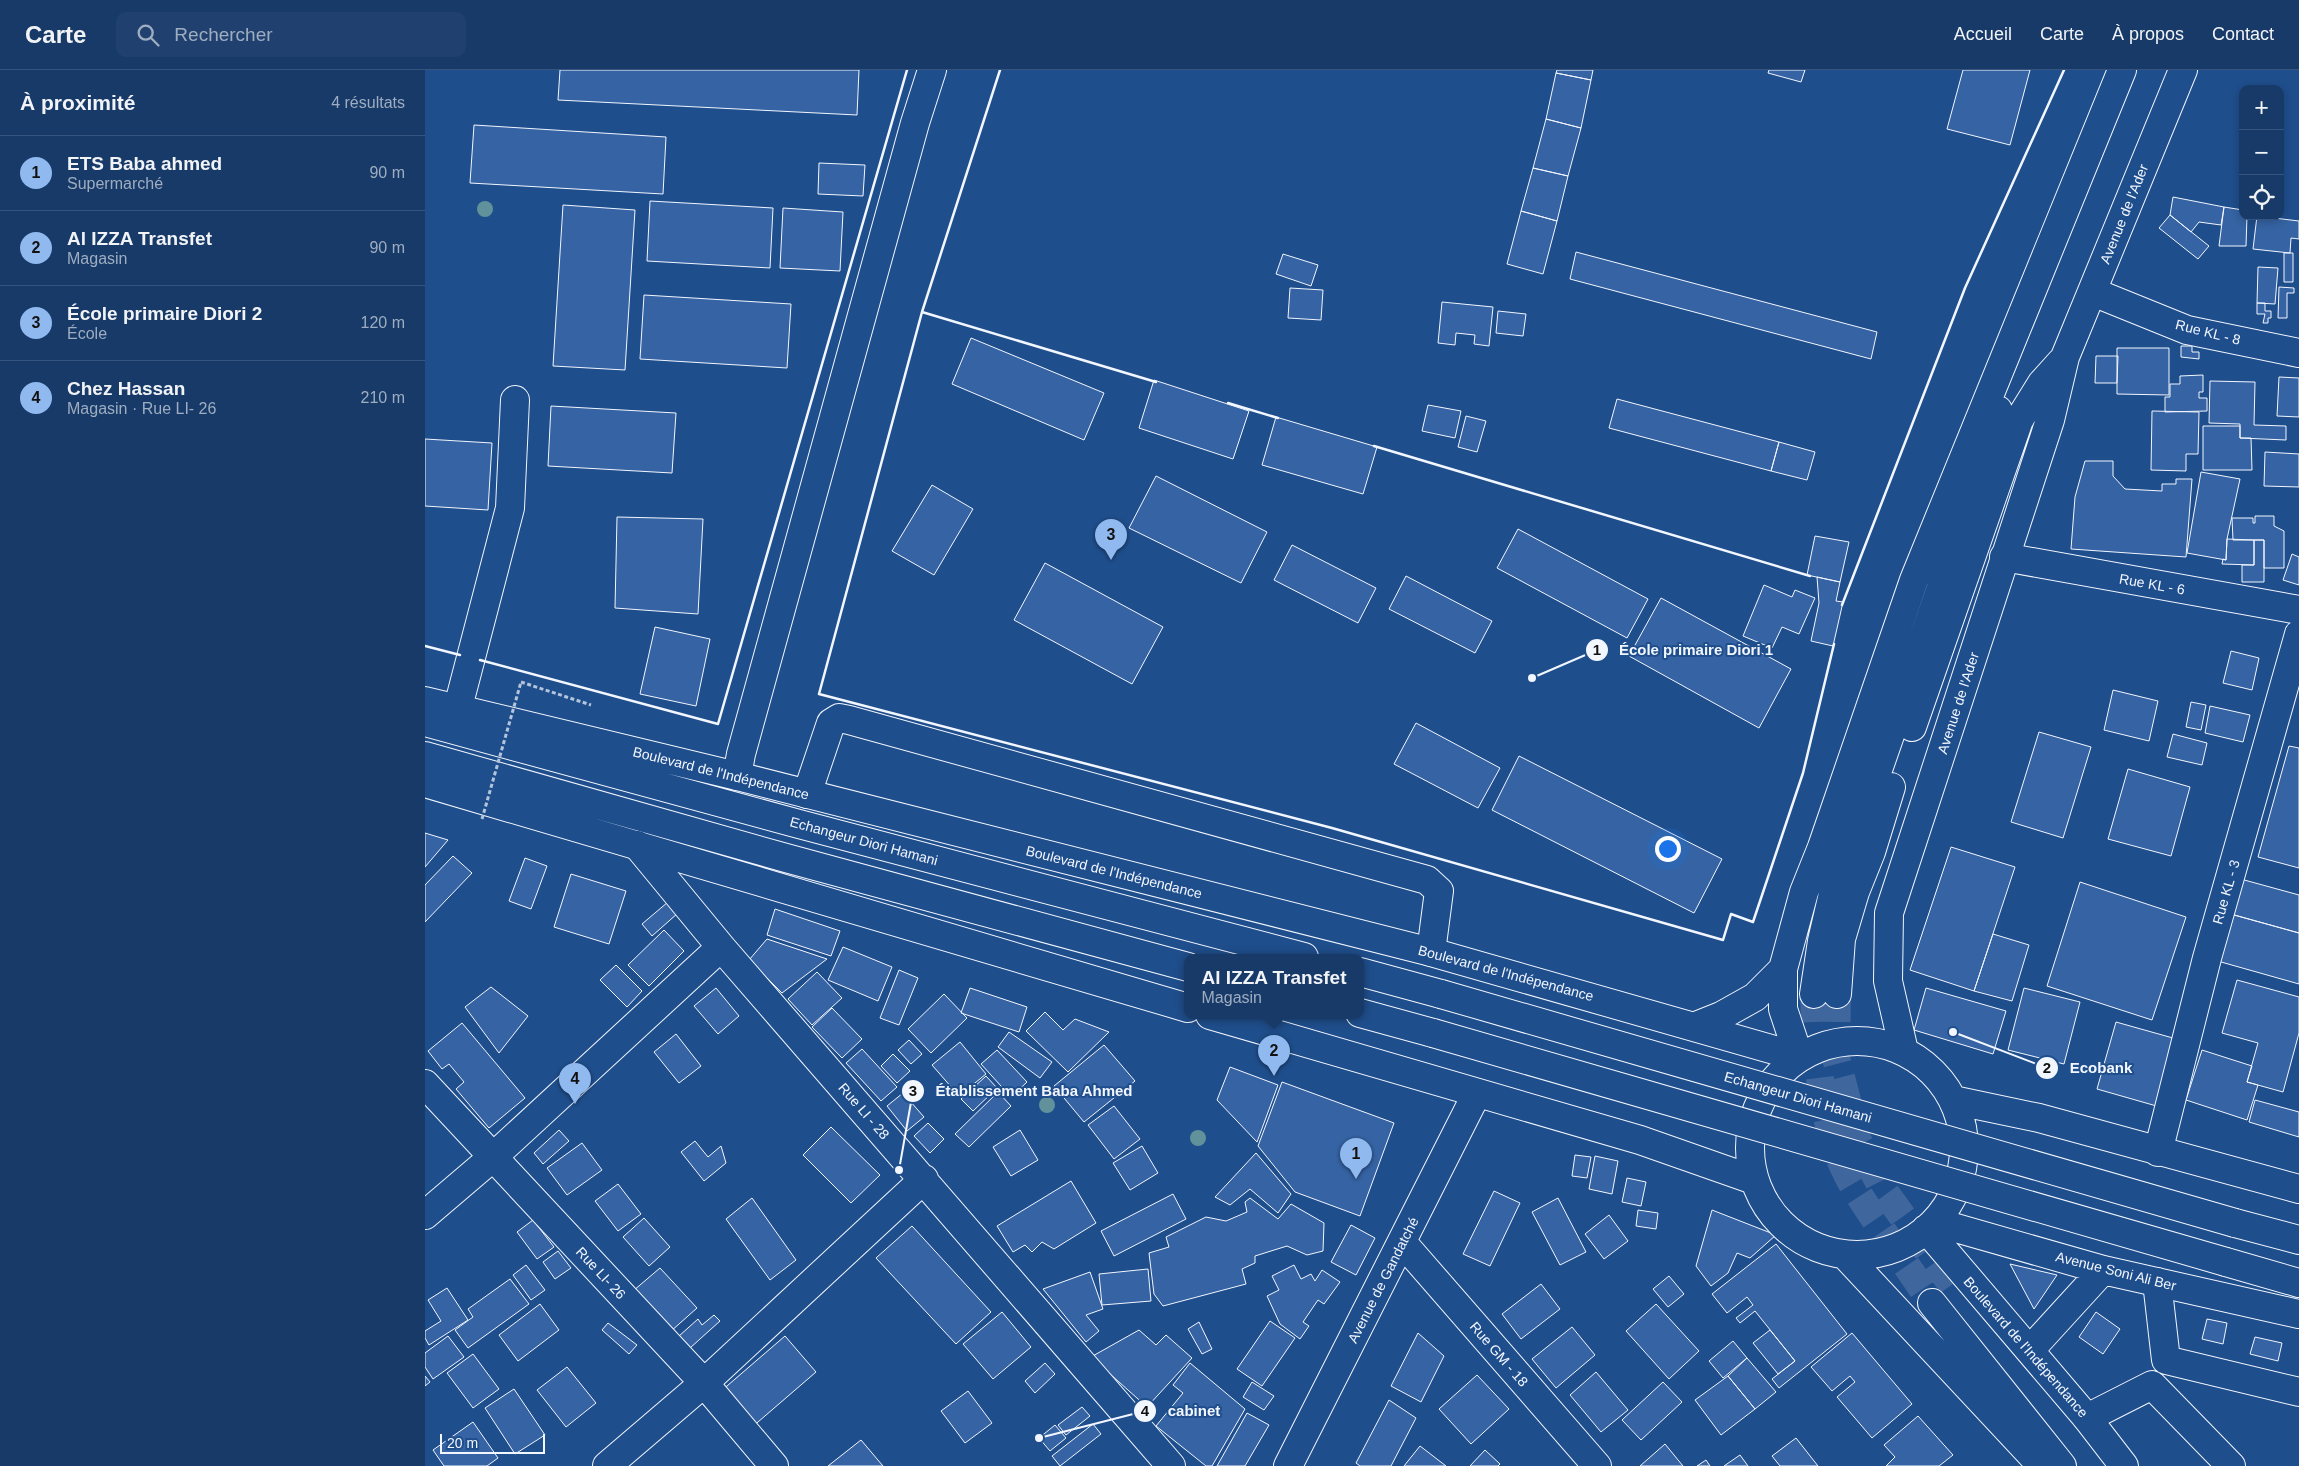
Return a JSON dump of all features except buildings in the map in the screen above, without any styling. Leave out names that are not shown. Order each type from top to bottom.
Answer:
[{"type":"main road","points":[[737,776],[741,754],[915,123],[932,70]]},
{"type":"main road","name":"Avenue de l'Ader","points":[[1799,1057],[1783,1009],[1783,969],[1804,892],[1822,847],[1914,580],[2122,70]]},
{"type":"main road","name":"Avenue de l'Ader","points":[[1904,1051],[1888,982],[1889,913],[2049,420],[2065,358],[2183,70]]},
{"type":"main road","name":"Rue KL - 8","points":[[2093,292],[2187,330],[2299,353]]},
{"type":"main road","name":"Avenue de l'Ader","points":[[2012,340],[2002,396],[1986,458],[1863,812],[1836,881],[1822,941],[1825,994],[1855,892],[1871,852],[2019,420],[2041,383],[2065,358]]},
{"type":"main road","points":[[457,710],[510,508],[515,400]]},
{"type":"main road","name":"Rue KL - 6","points":[[2005,557],[2299,610]]},
{"type":"main road","name":"Rue KL - 3","points":[[2158,1152],[2207,958],[2299,634]]},
{"type":"main road","name":"Boulevard de l'Indépendance","points":[[425,703],[737,776],[1431,952],[1696,1026],[1799,1057]]},
{"type":"main road","points":[[807,794],[831,723],[839,718],[849,720],[1427,880],[1439,891],[1431,952]]},
{"type":"main road","name":"Echangeur Diori Hamani","points":[[425,722],[799,824],[1293,954]]},
{"type":"main road","points":[[425,756],[786,858],[1184,966]]},
{"type":"main road","points":[[425,783],[1184,1007]]},
{"type":"main road","points":[[567,796],[792,891]]},
{"type":"main road","name":"Rue LI - 28","points":[[637,845],[721,946],[1171,1466]]},
{"type":"main road","points":[[425,1214],[493,1157],[721,946]]},
{"type":"main road","name":"Avenue de l'Ader","points":[[1696,1026],[1721,1016],[1755,997],[1783,969]]},
{"type":"main road","name":"Echangeur Diori Hamani","points":[[1364,973],[2299,1240]]},
{"type":"main road","points":[[1364,1014],[2299,1283]]},
{"type":"main road","points":[[1225,1019],[1640,1140],[1754,1180]]},
{"type":"main road","points":[[1869,1041],[1904,1051],[1933,1072],[1953,1100],[1961,1123],[1964,1147],[1961,1175],[1950,1200],[1930,1225],[1907,1242],[1876,1253],[1844,1254],[1814,1246],[1788,1230],[1767,1208],[1754,1180],[1749,1145],[1755,1111],[1773,1080],[1799,1057],[1833,1043],[1869,1041]]},
{"type":"main road","name":"Rue LI- 26","points":[[425,1084],[703,1383],[774,1466]]},
{"type":"main road","name":"Avenue de Gandatché","points":[[1288,1466],[1477,1093]]},
{"type":"main road","points":[[1953,1100],[2039,1118],[2299,1189]]},
{"type":"main road","points":[[607,1466],[703,1383],[924,1179]]},
{"type":"main road","name":"Boulevard de l'Indépendance","points":[[1930,1225],[2124,1466]]},
{"type":"main road","name":"Avenue Soni Ali Ber","points":[[1930,1225],[2103,1270],[2299,1314]]},
{"type":"main road","name":"Rue GM - 18","points":[[1402,1242],[1597,1466]]},
{"type":"main road","points":[[1844,1254],[2043,1466]]},
{"type":"main road","points":[[2030,1350],[2103,1270]]},
{"type":"main road","points":[[2087,1418],[2152,1385],[2166,1360],[2157,1282]]},
{"type":"main road","name":"Boulevard de l'Indépendance","points":[[1958,1293],[2113,1466]]},
{"type":"main road","points":[[1932,1303],[2062,1466]]},
{"type":"main road","points":[[2166,1360],[2299,1392]]},
{"type":"main road","points":[[2152,1385],[2231,1466]]},
{"type":"path","points":[[482,819],[521,682],[596,707]]},
{"type":"tunnel","points":[[1814,994],[1820,1081],[1829,1124],[1843,1166],[1857,1192],[1932,1303]]},
{"type":"tunnel","points":[[1837,994],[1836,1058],[1857,1139],[1882,1188],[1958,1293]]},
{"type":"wall","points":[[480,660],[718,724],[907,70]]},
{"type":"wall","points":[[1000,70],[922,312],[819,694],[1332,828],[1723,940],[1731,914],[1753,922],[1803,773],[1834,644]]},
{"type":"wall","points":[[1842,605],[1965,288],[2064,70]]},
{"type":"wall","points":[[922,312],[1156,382]]},
{"type":"wall","points":[[1228,403],[1278,418]]},
{"type":"wall","points":[[1374,446],[1810,576]]},
{"type":"wall","points":[[425,646],[460,655]]},
{"type":"place","name":"École primaire Diori 2","points":[[1111,560]]},
{"type":"place","name":"École primaire Diori 1","points":[[1532,678]]},
{"type":"place","name":"Ecobank","points":[[1953,1032]]},
{"type":"place","name":"Al IZZA Transfet","points":[[1274,1076]]},
{"type":"place","name":"Chez Hassan","points":[[575,1104]]},
{"type":"place","name":"Établissement Baba Ahmed","points":[[899,1170]]},
{"type":"place","name":"ETS Baba ahmed","points":[[1356,1179]]},
{"type":"place","name":"cabinet","points":[[1039,1438]]}]
